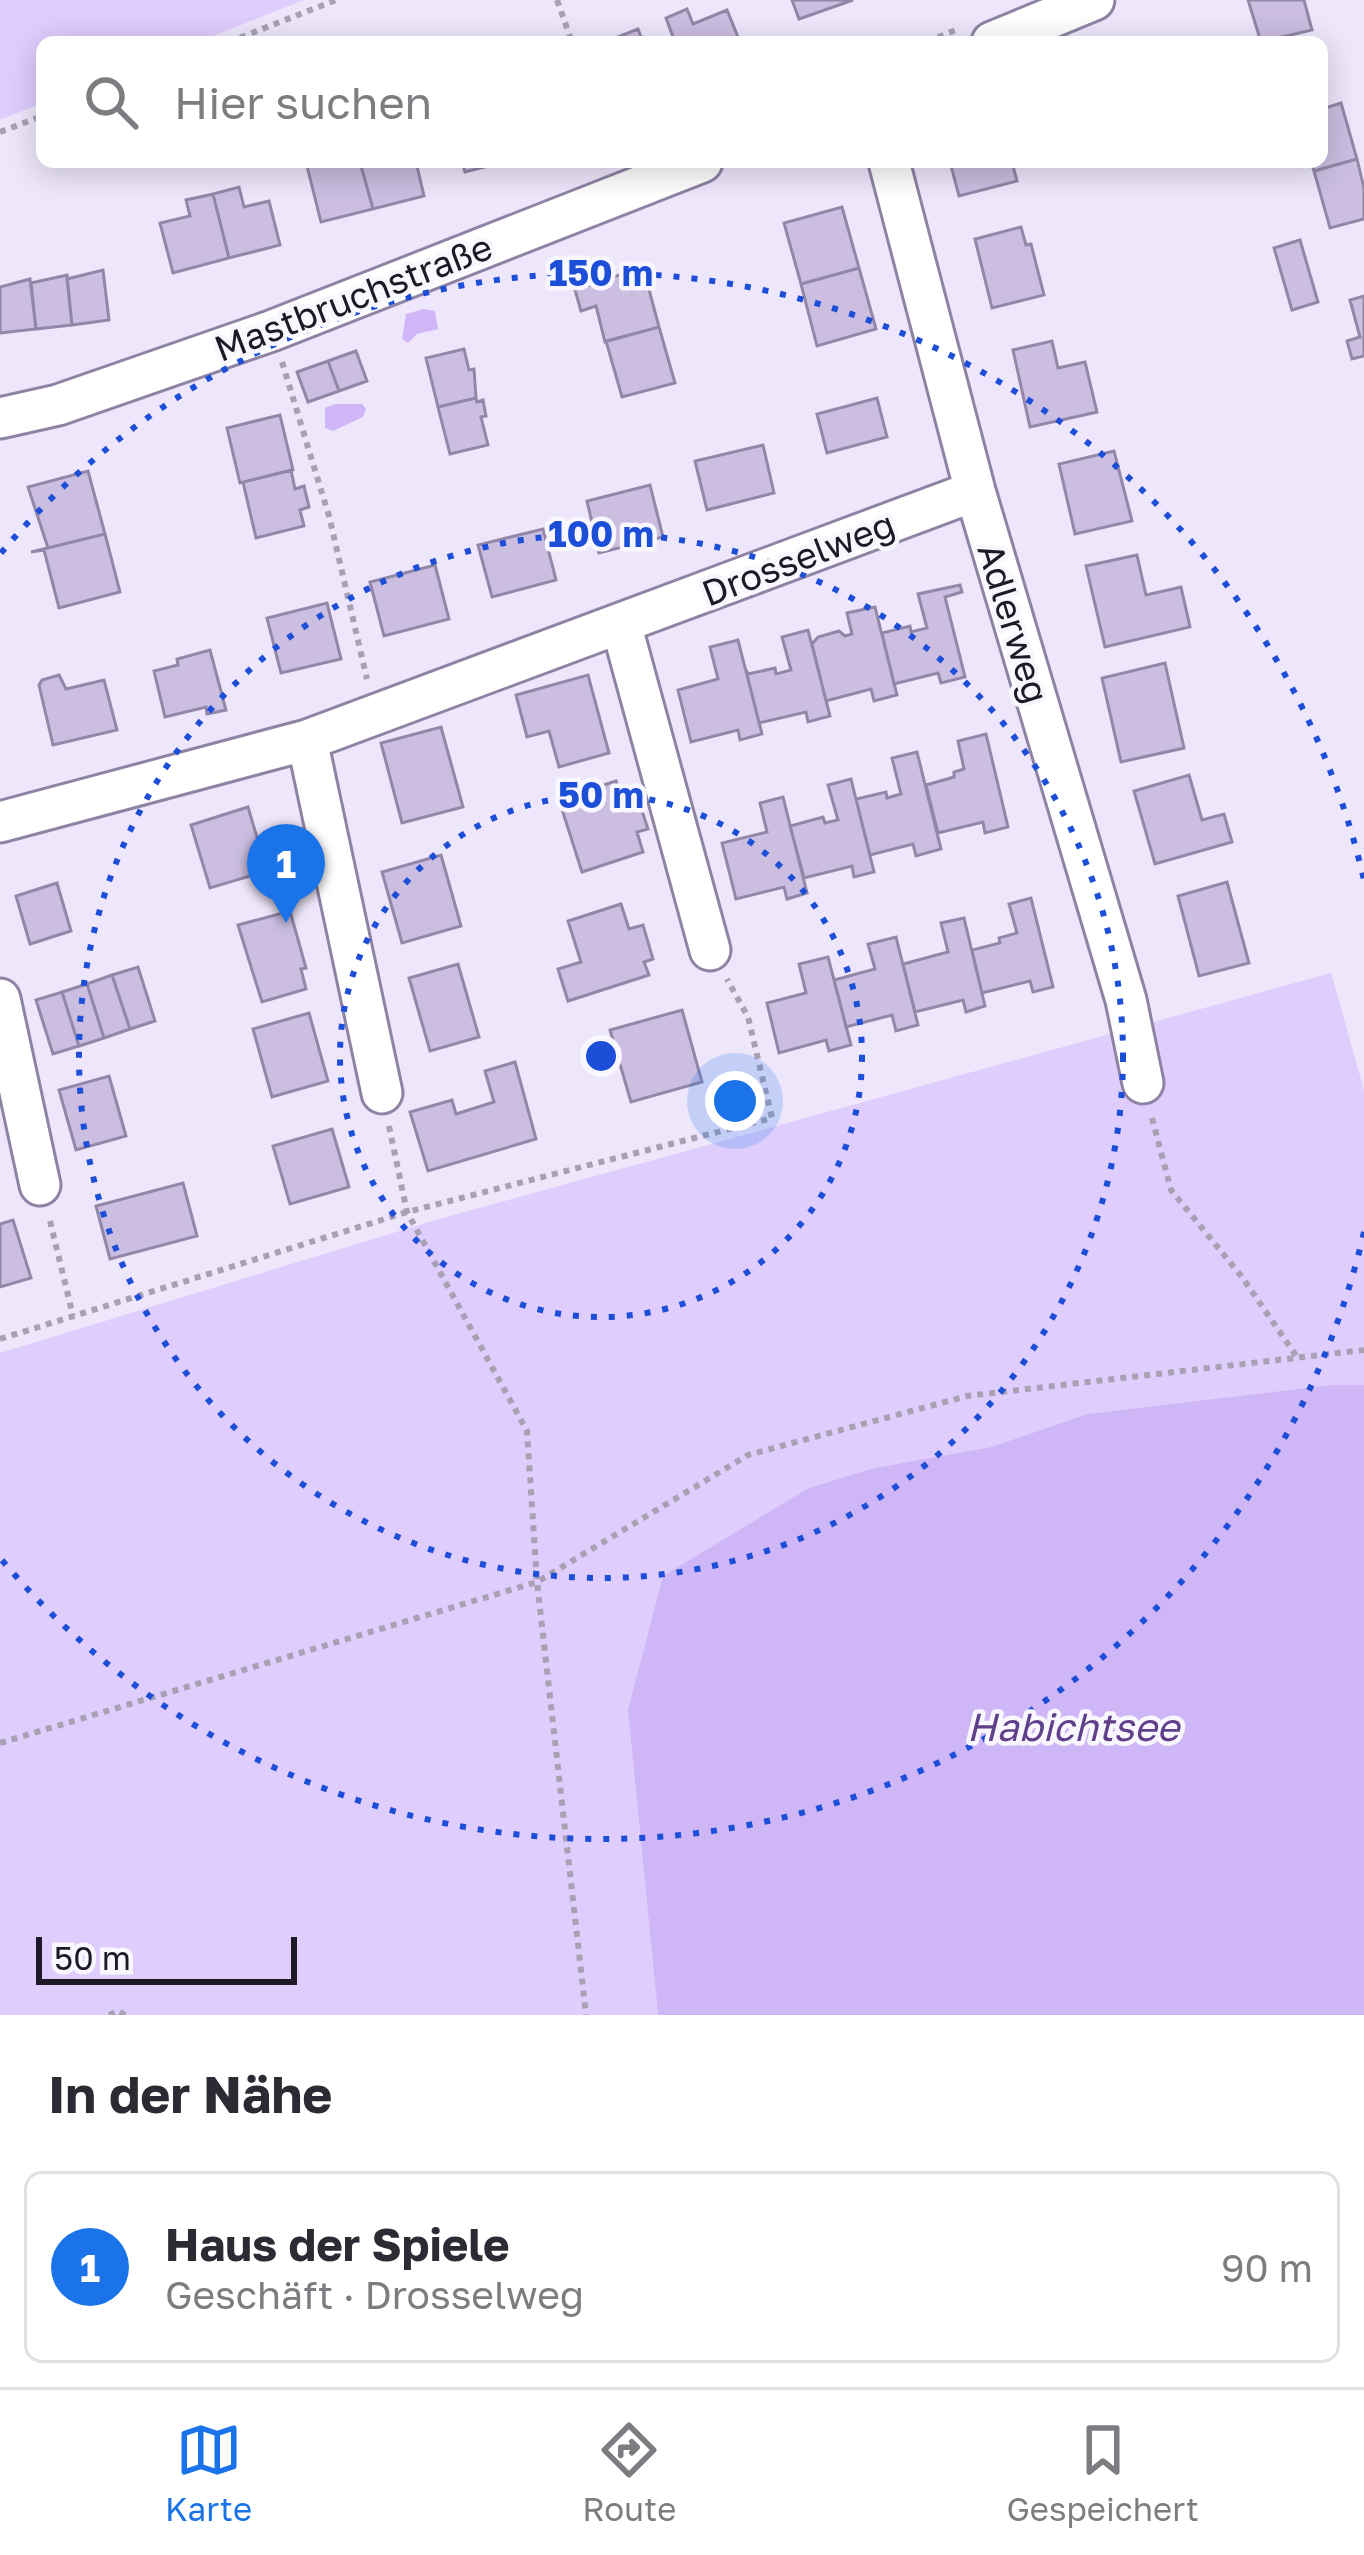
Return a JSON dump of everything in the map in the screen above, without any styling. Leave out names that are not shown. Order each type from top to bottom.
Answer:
[{"type":"street","points":[[1007,36],[1094,0]]},
{"type":"street","name":"Mastbruchstraße","points":[[0,418],[58,405],[272,331],[687,168]]},
{"type":"street","name":"Adlerweg","points":[[891,168],[975,491],[1126,1000],[1143,1083]]},
{"type":"street","name":"Drosselweg","points":[[0,822],[307,740],[975,491]]},
{"type":"street","points":[[621,625],[710,950]]},
{"type":"street","points":[[307,740],[382,1094]]},
{"type":"street","points":[[0,999],[40,1185]]},
{"type":"path","points":[[244,36],[336,0]]},
{"type":"path","points":[[557,0],[570,36]]},
{"type":"path","points":[[0,132],[36,118]]},
{"type":"path","points":[[272,331],[302,416],[375,712]]},
{"type":"path","points":[[0,1339],[407,1212],[772,1118],[748,1017],[710,950]]},
{"type":"path","points":[[1143,1083],[1171,1190],[1242,1277],[1297,1357]]},
{"type":"path","points":[[382,1094],[407,1212],[527,1431],[537,1582],[586,2015]]},
{"type":"path","points":[[40,1185],[74,1316]]},
{"type":"path","points":[[0,1743],[537,1582],[748,1455],[967,1396],[1364,1350]]},
{"type":"path","points":[[109,2015],[125,2015]]},
{"type":"shaded area","points":[[0,0],[304,0],[213,36],[36,36],[36,105],[0,120]]},
{"type":"shaded area","points":[[1331,973],[1364,1090],[1364,1385],[1087,1414],[991,1447],[874,1468],[809,1488],[628,1710],[658,2015],[0,2015],[0,1353],[432,1221]]},
{"type":"water","points":[[435,311],[438,329],[417,334],[408,343],[402,339],[406,314]]},
{"type":"water","points":[[362,404],[366,409],[363,417],[333,431],[325,428],[325,408]]},
{"type":"water","name":"Habichtsee","points":[[1364,1385],[1364,2015],[658,2015],[628,1710],[663,1576],[809,1488],[874,1468],[991,1447],[1087,1414]]},
{"type":"building","points":[[792,0],[853,0],[799,19]]},
{"type":"building","points":[[1248,0],[1304,0],[1312,30],[1259,36]]},
{"type":"building","points":[[687,9],[693,24],[727,10],[738,36],[673,36],[666,18]]},
{"type":"building","points":[[1341,103],[1357,159],[1328,167],[1328,107]]},
{"type":"building","points":[[1357,159],[1364,219],[1330,228],[1314,171]]},
{"type":"building","points":[[308,168],[362,168],[373,209],[321,222]]},
{"type":"building","points":[[362,168],[417,168],[424,196],[373,209]]},
{"type":"building","points":[[952,168],[1014,168],[1017,181],[959,196]]},
{"type":"building","points":[[239,187],[244,207],[269,201],[280,245],[229,258],[213,194]]},
{"type":"building","points":[[213,194],[229,258],[173,273],[160,223],[190,216],[186,200]]},
{"type":"building","points":[[842,207],[859,268],[801,284],[784,223]]},
{"type":"building","points":[[1021,227],[1026,245],[1031,244],[1044,295],[992,308],[975,239]]},
{"type":"building","points":[[1300,240],[1318,302],[1292,310],[1274,248]]},
{"type":"building","points":[[643,267],[659,327],[605,342],[596,306],[581,311],[575,290]]},
{"type":"building","points":[[859,268],[876,329],[817,346],[801,284]]},
{"type":"building","points":[[103,270],[109,320],[72,325],[67,279]]},
{"type":"building","points":[[67,275],[72,325],[36,329],[31,283]]},
{"type":"building","points":[[30,279],[36,329],[0,333],[0,287]]},
{"type":"building","points":[[1364,296],[1364,356],[1352,359],[1347,341],[1360,337],[1350,300]]},
{"type":"building","points":[[659,327],[675,383],[622,397],[606,341]]},
{"type":"building","points":[[1052,341],[1058,368],[1085,362],[1097,412],[1030,427],[1013,350]]},
{"type":"building","points":[[464,349],[469,370],[474,369],[476,398],[438,407],[426,358]]},
{"type":"building","points":[[356,351],[367,381],[339,391],[328,361]]},
{"type":"building","points":[[328,361],[339,391],[308,402],[297,372]]},
{"type":"building","points":[[877,398],[887,437],[827,453],[817,414]]},
{"type":"building","points":[[483,400],[486,416],[481,417],[488,445],[450,454],[438,407]]},
{"type":"building","points":[[280,415],[293,470],[240,483],[227,428]]},
{"type":"building","points":[[763,445],[774,493],[707,510],[695,461]]},
{"type":"building","points":[[1114,451],[1132,521],[1075,534],[1059,464]]},
{"type":"building","points":[[291,470],[295,489],[304,486],[309,507],[300,510],[304,526],[256,538],[243,482]]},
{"type":"building","points":[[88,471],[105,534],[48,548],[28,487]]},
{"type":"building","points":[[650,485],[663,537],[599,553],[587,501]]},
{"type":"building","points":[[543,529],[556,580],[492,597],[478,545]]},
{"type":"building","points":[[105,534],[120,592],[59,608],[44,550],[31,552]]},
{"type":"building","points":[[1137,555],[1146,595],[1181,587],[1190,627],[1105,647],[1086,566]]},
{"type":"building","points":[[435,565],[449,619],[384,636],[370,582]]},
{"type":"building","points":[[960,585],[962,592],[945,597],[965,677],[941,683],[938,673],[894,684],[882,633],[910,626],[911,632],[927,628],[918,594]]},
{"type":"building","points":[[327,603],[341,659],[281,673],[267,618]]},
{"type":"building","points":[[875,607],[897,695],[874,701],[871,689],[826,701],[812,644],[818,637],[839,631],[852,634],[847,613]]},
{"type":"building","points":[[808,630],[830,716],[808,722],[806,712],[759,723],[746,670],[748,674],[775,668],[776,674],[791,670],[782,637]]},
{"type":"building","points":[[738,640],[762,734],[740,740],[738,730],[691,742],[678,690],[718,679],[710,647]]},
{"type":"building","points":[[210,650],[226,710],[207,714],[206,707],[165,717],[154,671]]},
{"type":"building","points":[[1165,663],[1184,748],[1121,762],[1102,678]]},
{"type":"building","points":[[59,675],[66,689],[104,680],[117,730],[53,745],[39,685]]},
{"type":"building","points":[[588,675],[609,753],[559,767],[549,731],[527,737],[516,695]]},
{"type":"building","points":[[441,727],[463,807],[402,823],[381,743]]},
{"type":"building","points":[[986,734],[1008,827],[985,833],[983,822],[938,833],[926,785],[964,769],[958,741]]},
{"type":"building","points":[[917,752],[941,849],[916,856],[913,844],[870,855],[856,799],[886,792],[887,798],[901,794],[892,758]]},
{"type":"building","points":[[1189,775],[1202,820],[1224,814],[1232,842],[1155,864],[1134,791]]},
{"type":"building","points":[[851,779],[874,872],[854,877],[852,866],[804,878],[790,826],[823,817],[825,823],[838,820],[828,785]]},
{"type":"building","points":[[616,781],[620,795],[635,790],[648,829],[637,832],[643,852],[582,872],[559,800]]},
{"type":"building","points":[[783,797],[807,893],[787,899],[784,887],[736,899],[722,843],[767,832],[760,803]]},
{"type":"building","points":[[248,807],[267,871],[210,888],[191,825]]},
{"type":"building","points":[[441,855],[461,926],[402,943],[382,872]]},
{"type":"building","points":[[1227,882],[1249,963],[1199,976],[1178,896]]},
{"type":"building","points":[[57,883],[71,931],[30,944],[16,896]]},
{"type":"building","points":[[1031,898],[1053,987],[1033,992],[1030,981],[982,993],[972,950],[1017,933],[1009,904]]},
{"type":"building","points":[[621,904],[629,929],[643,925],[653,959],[644,962],[649,975],[568,1001],[558,969],[581,962],[568,921]]},
{"type":"building","points":[[290,911],[306,968],[301,969],[306,989],[262,1002],[238,925]]},
{"type":"building","points":[[964,918],[985,1006],[966,1012],[963,1000],[915,1012],[903,964],[948,952],[941,923]]},
{"type":"building","points":[[896,937],[918,1025],[896,1031],[892,1015],[846,1027],[834,980],[875,969],[868,944]]},
{"type":"building","points":[[828,957],[851,1045],[829,1051],[826,1040],[779,1053],[767,1003],[806,993],[799,964]]},
{"type":"building","points":[[458,964],[479,1037],[430,1051],[409,978]]},
{"type":"building","points":[[138,967],[155,1021],[130,1029],[112,975]]},
{"type":"building","points":[[112,975],[130,1029],[104,1038],[87,984]]},
{"type":"building","points":[[87,984],[104,1038],[79,1046],[62,992]]},
{"type":"building","points":[[62,992],[79,1046],[53,1054],[36,1000]]},
{"type":"building","points":[[682,1010],[702,1082],[631,1102],[610,1030]]},
{"type":"building","points":[[309,1013],[328,1081],[272,1097],[253,1029]]},
{"type":"building","points":[[515,1062],[536,1139],[428,1171],[410,1112],[452,1100],[456,1114],[494,1102],[485,1071]]},
{"type":"building","points":[[109,1076],[126,1136],[76,1150],[59,1090]]},
{"type":"building","points":[[332,1129],[349,1187],[290,1204],[273,1146]]},
{"type":"building","points":[[183,1183],[197,1236],[110,1259],[96,1206]]},
{"type":"building","points":[[13,1220],[31,1278],[0,1287],[0,1224]]},
{"type":"place","name":"Haus der Spiele","points":[[286,923]]}]
